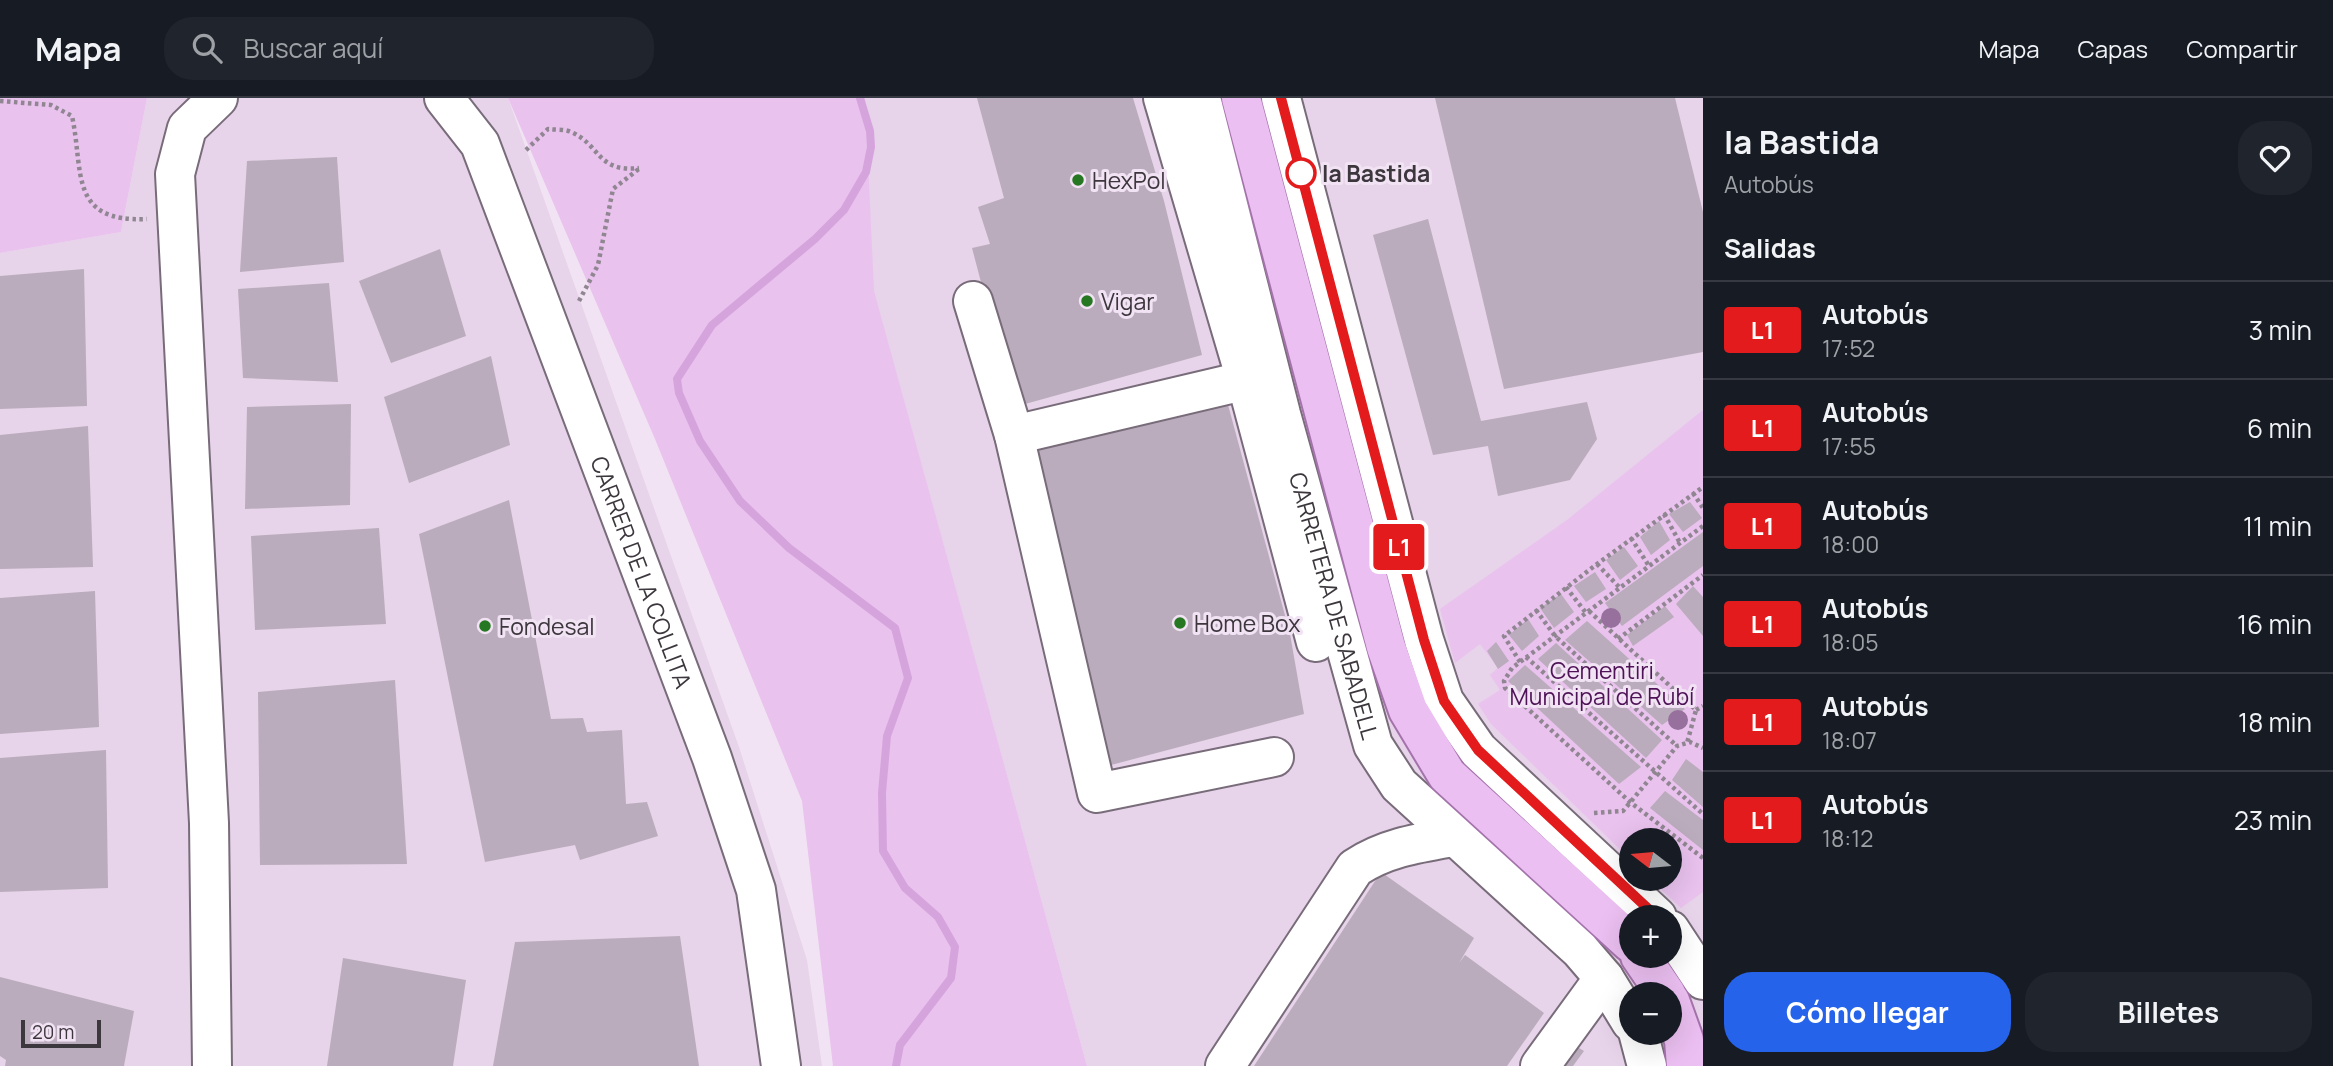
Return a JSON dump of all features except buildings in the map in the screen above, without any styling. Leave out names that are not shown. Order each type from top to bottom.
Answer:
[{"type":"main road","points":[[1241,98],[1382,634],[1408,710],[1432,754],[1464,793],[1575,889],[1619,931]]},
{"type":"main road","points":[[1682,1034],[1686,1066]]},
{"type":"street","points":[[212,1066],[209,824],[175,174],[187,128],[218,98]]},
{"type":"street","name":"CARRER DE LA COLLITA","points":[[444,98],[480,144],[712,758],[756,890],[781,1066]]},
{"type":"street","points":[[1014,436],[1258,377],[1163,98]]},
{"type":"street","name":"CARRETERA DE SABADELL","points":[[1201,98],[1258,377],[1373,745],[1399,785],[1453,837],[1542,914],[1604,978],[1619,1002]]},
{"type":"street","points":[[1281,98],[1424,640],[1444,701],[1478,750],[1644,905]]},
{"type":"street","points":[[973,301],[1014,436],[1097,793],[1274,757]]},
{"type":"street","points":[[1225,1066],[1355,868],[1371,858],[1407,845],[1453,837]]},
{"type":"street","points":[[1682,931],[1703,937]]},
{"type":"street","points":[[1682,947],[1703,980]]},
{"type":"street","points":[[1540,1066],[1604,978]]},
{"type":"street","points":[[1641,1045],[1647,1066]]},
{"type":"path","points":[[0,101],[51,105],[72,116],[81,184],[87,200],[96,209],[111,216],[136,219],[176,217]]},
{"type":"path","points":[[526,150],[548,129],[572,132],[606,162],[623,170],[640,168],[613,189],[597,265],[579,301]]},
{"type":"path","points":[[1520,662],[1504,636],[1703,486]]},
{"type":"path","points":[[1693,493],[1703,508]]},
{"type":"path","points":[[1664,514],[1680,543]]},
{"type":"path","points":[[1703,526],[1526,657],[1504,681],[1505,688],[1630,802],[1703,858]]},
{"type":"path","points":[[1631,538],[1649,566]]},
{"type":"path","points":[[1597,564],[1620,588]]},
{"type":"path","points":[[1618,639],[1703,575]]},
{"type":"path","points":[[1697,580],[1703,587]]},
{"type":"path","points":[[1566,587],[1588,612],[1696,710]]},
{"type":"path","points":[[1536,610],[1555,636],[1677,746]]},
{"type":"path","points":[[1526,657],[1703,814]]},
{"type":"path","points":[[1687,743],[1696,710],[1703,706]]},
{"type":"path","points":[[1589,814],[1623,811],[1677,746],[1687,743],[1703,748]]},
{"type":"shaded area","points":[[147,98],[508,98],[739,747],[807,960],[822,1066],[0,1066],[0,253],[121,232]]},
{"type":"shaded area","points":[[856,98],[1703,98],[1703,1066],[1087,1066],[868,271]]},
{"type":"green space","points":[[0,98],[147,98],[121,232],[0,253]]},
{"type":"green space","points":[[508,98],[865,98],[874,291],[1087,1066],[833,1066],[802,801],[655,439]]},
{"type":"green space","name":"Cementiri Municipal de Rubí","points":[[1703,410],[1703,892],[1682,907],[1663,891],[1682,891],[1682,828],[1619,828],[1619,848],[1491,724],[1478,704],[1500,690],[1490,675],[1498,668],[1480,644],[1455,663],[1440,609],[1567,520]]},
{"type":"waterway","points":[[860,98],[870,131],[871,147],[866,172],[844,210],[815,239],[712,325],[677,379],[679,393],[700,441],[740,501],[789,548],[895,628],[908,678],[887,736],[882,793],[883,851],[905,888],[938,917],[955,947],[951,978],[900,1045],[896,1066]]},
{"type":"bus line","name":"L1","points":[[1281,98],[1424,640],[1444,701],[1478,750],[1645,905]]},
{"type":"place","name":"la Bastida","points":[[1301,173]]},
{"type":"place","name":"HexPol","points":[[1078,180]]},
{"type":"place","name":"Vigar","points":[[1087,301]]},
{"type":"place","name":"Home Box","points":[[1180,623]]},
{"type":"place","name":"Fondesal","points":[[485,626]]}]
